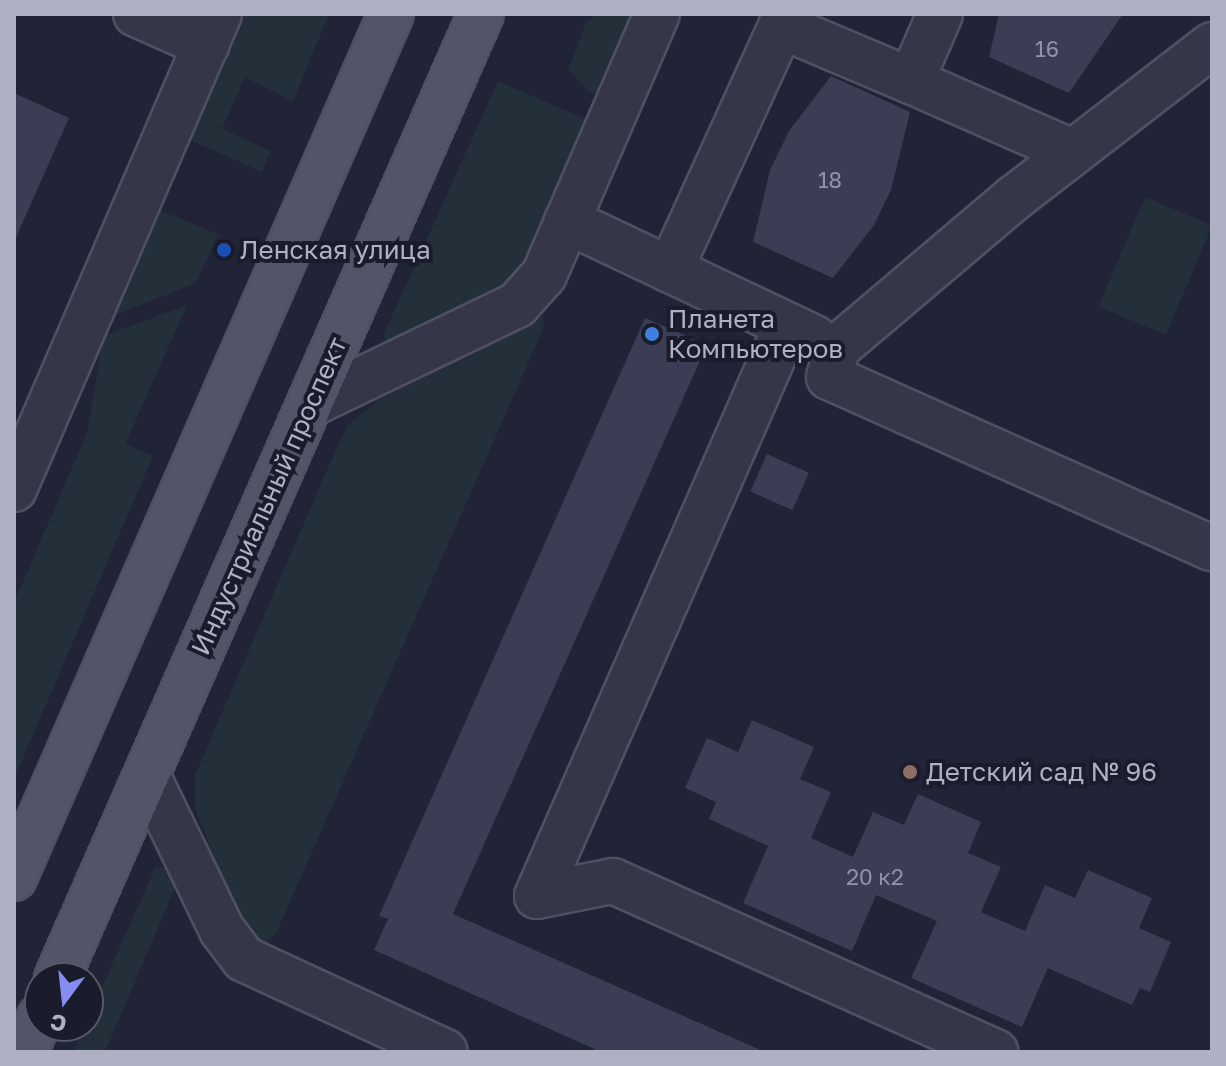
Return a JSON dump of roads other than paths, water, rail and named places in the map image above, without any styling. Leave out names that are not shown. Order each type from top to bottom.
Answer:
[{"type":"main road","points":[[14,878],[391,14]]},
{"type":"main road","name":"Индустриальный проспект","points":[[64,962],[481,14]]},
{"type":"street","points":[[14,489],[213,29],[136,14]]},
{"type":"street","points":[[309,405],[517,305],[544,275],[657,14]]},
{"type":"street","points":[[911,81],[940,14]]},
{"type":"street","points":[[670,270],[781,26],[1072,152]]},
{"type":"street","points":[[1212,45],[1072,152],[837,348],[829,377],[1212,548]]},
{"type":"street","points":[[567,221],[837,348]]},
{"type":"street","points":[[787,325],[537,896],[613,881],[996,1052]]},
{"type":"street","points":[[147,775],[222,930],[244,959],[445,1052]]},
{"type":"place","name":"Ленская улица","points":[[224,250]]},
{"type":"place","name":"Планета Компьютеров","points":[[652,334]]},
{"type":"place","name":"Детский сад № 96","points":[[910,772]]}]
